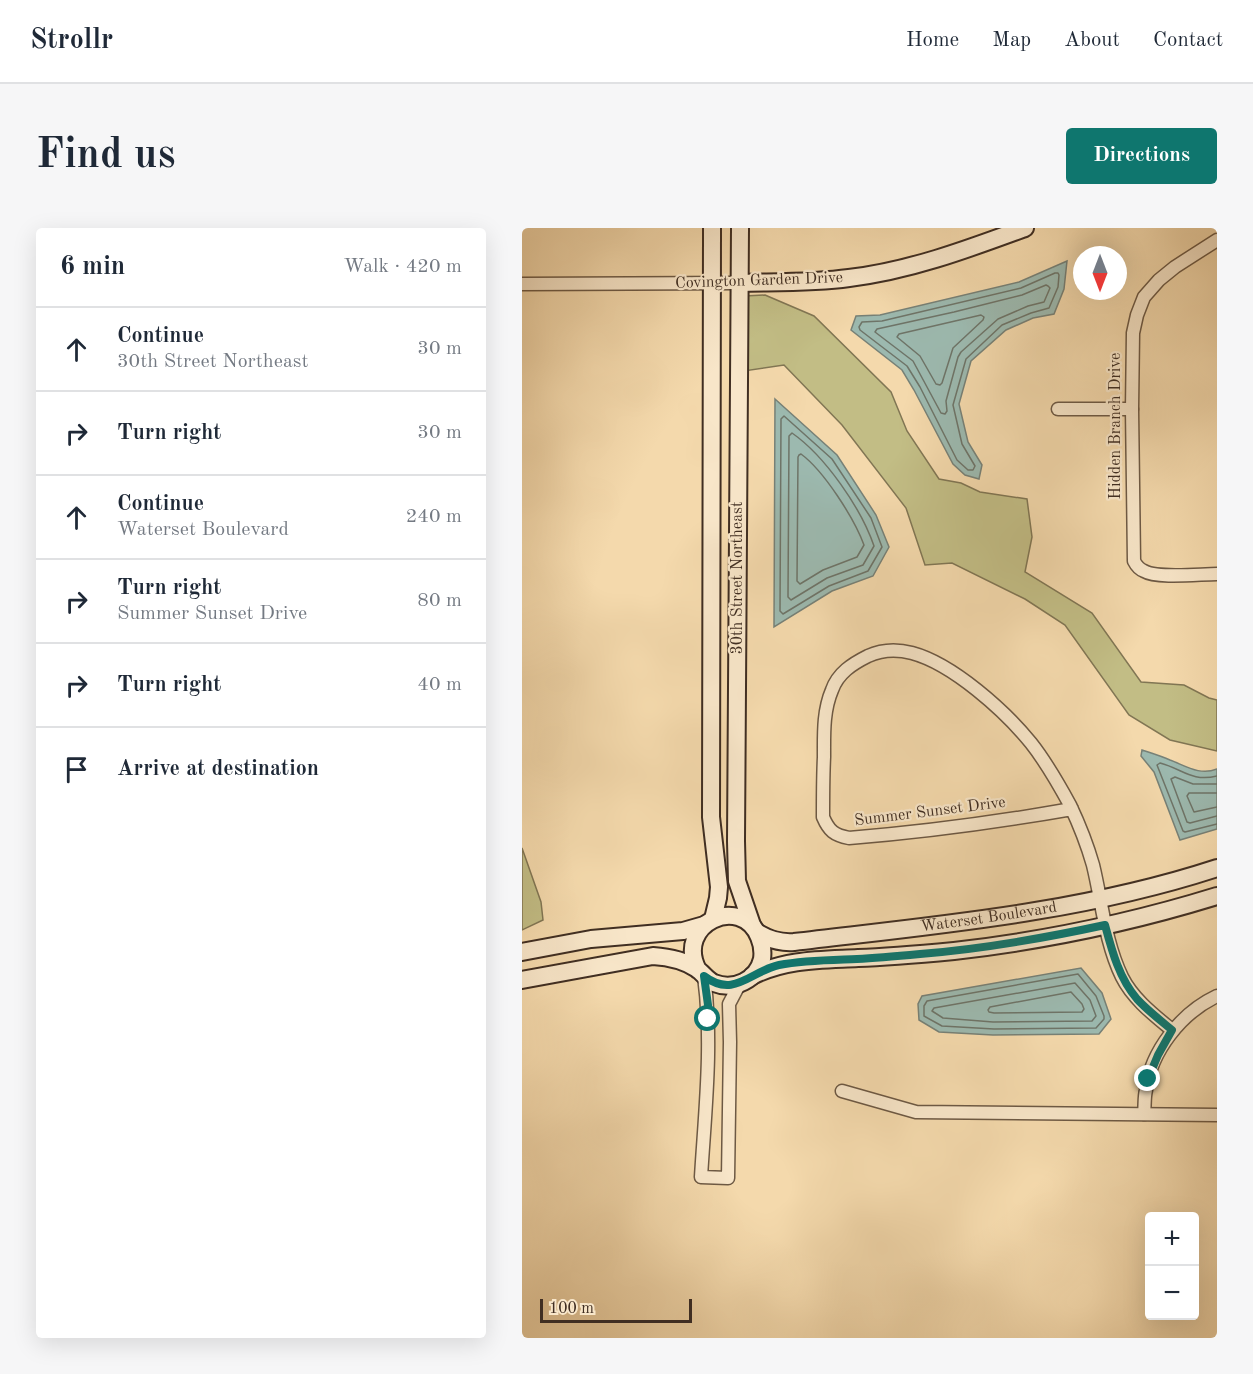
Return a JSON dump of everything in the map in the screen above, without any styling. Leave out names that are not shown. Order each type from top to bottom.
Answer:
[{"type":"street","name":"30th Street Northeast","points":[[708,922],[718,898],[719,887],[711,817],[712,228]]},
{"type":"street","name":"30th Street Northeast","points":[[740,228],[736,841],[737,881],[755,929]]},
{"type":"street","name":"Covington Garden Drive","points":[[522,284],[739,284],[849,278],[900,269],[967,249],[1025,228]]},
{"type":"street","name":"Hidden Branch Drive","points":[[1217,240],[1174,267],[1144,297],[1133,333],[1132,409],[1134,561],[1144,572],[1154,575],[1217,574]]},
{"type":"street","points":[[1058,409],[1132,409]]},
{"type":"street","name":"Summer Sunset Drive","points":[[1072,809],[940,830],[849,838],[837,836],[827,827],[823,816],[824,730],[826,708],[832,687],[853,664],[871,655],[885,651],[898,651],[913,653],[936,663],[995,705],[1030,741],[1051,770],[1072,809],[1093,864],[1105,925],[1115,961],[1123,978],[1137,998],[1172,1030]]},
{"type":"street","name":"Waterset Boulevard","points":[[755,929],[767,939],[781,943],[1005,917],[1143,890],[1217,868]]},
{"type":"street","name":"Waterset Boulevard","points":[[746,980],[778,965],[958,951],[1048,937],[1217,896]]},
{"type":"street","points":[[522,952],[591,939],[682,931],[724,916],[736,917],[755,929],[762,946],[762,959],[729,1004],[728,1178],[701,1177],[708,1005],[701,973],[693,957],[693,943],[699,930],[708,922]]},
{"type":"street","points":[[522,980],[653,956],[674,959],[721,985],[734,985],[746,980]]},
{"type":"street","points":[[1144,1114],[1148,1079],[1172,1030],[1217,996]]},
{"type":"street","points":[[842,1091],[916,1112],[1217,1115]]},
{"type":"shaded area","points":[[765,295],[814,316],[891,392],[907,431],[939,479],[961,483],[980,492],[1027,499],[1032,537],[1025,572],[1092,613],[1141,682],[1184,685],[1217,700],[1217,751],[1170,740],[1129,715],[1065,625],[1025,599],[952,563],[925,565],[906,508],[842,425],[784,365],[744,371],[744,296]]},
{"type":"shaded area","points":[[522,848],[541,902],[543,920],[522,930]]},
{"type":"water","points":[[1067,261],[1064,289],[1054,314],[1033,318],[1006,330],[971,361],[959,404],[968,442],[982,465],[979,479],[965,475],[953,464],[902,370],[851,330],[856,316],[880,315],[1019,282]]},
{"type":"water","points":[[775,399],[837,455],[876,515],[889,547],[873,576],[832,591],[774,627]]},
{"type":"water","points":[[1142,750],[1193,769],[1211,771],[1217,769],[1217,829],[1180,840],[1154,772],[1141,756]]},
{"type":"water","points":[[1081,968],[1102,993],[1111,1019],[1099,1034],[993,1035],[939,1032],[919,1020],[918,1004],[922,996]]},
{"type":"route","points":[[708,1019],[704,976],[715,983],[727,986],[740,983],[778,965],[829,959],[958,951],[1048,937],[1105,925],[1115,961],[1123,978],[1137,998],[1172,1030],[1148,1079]]}]
